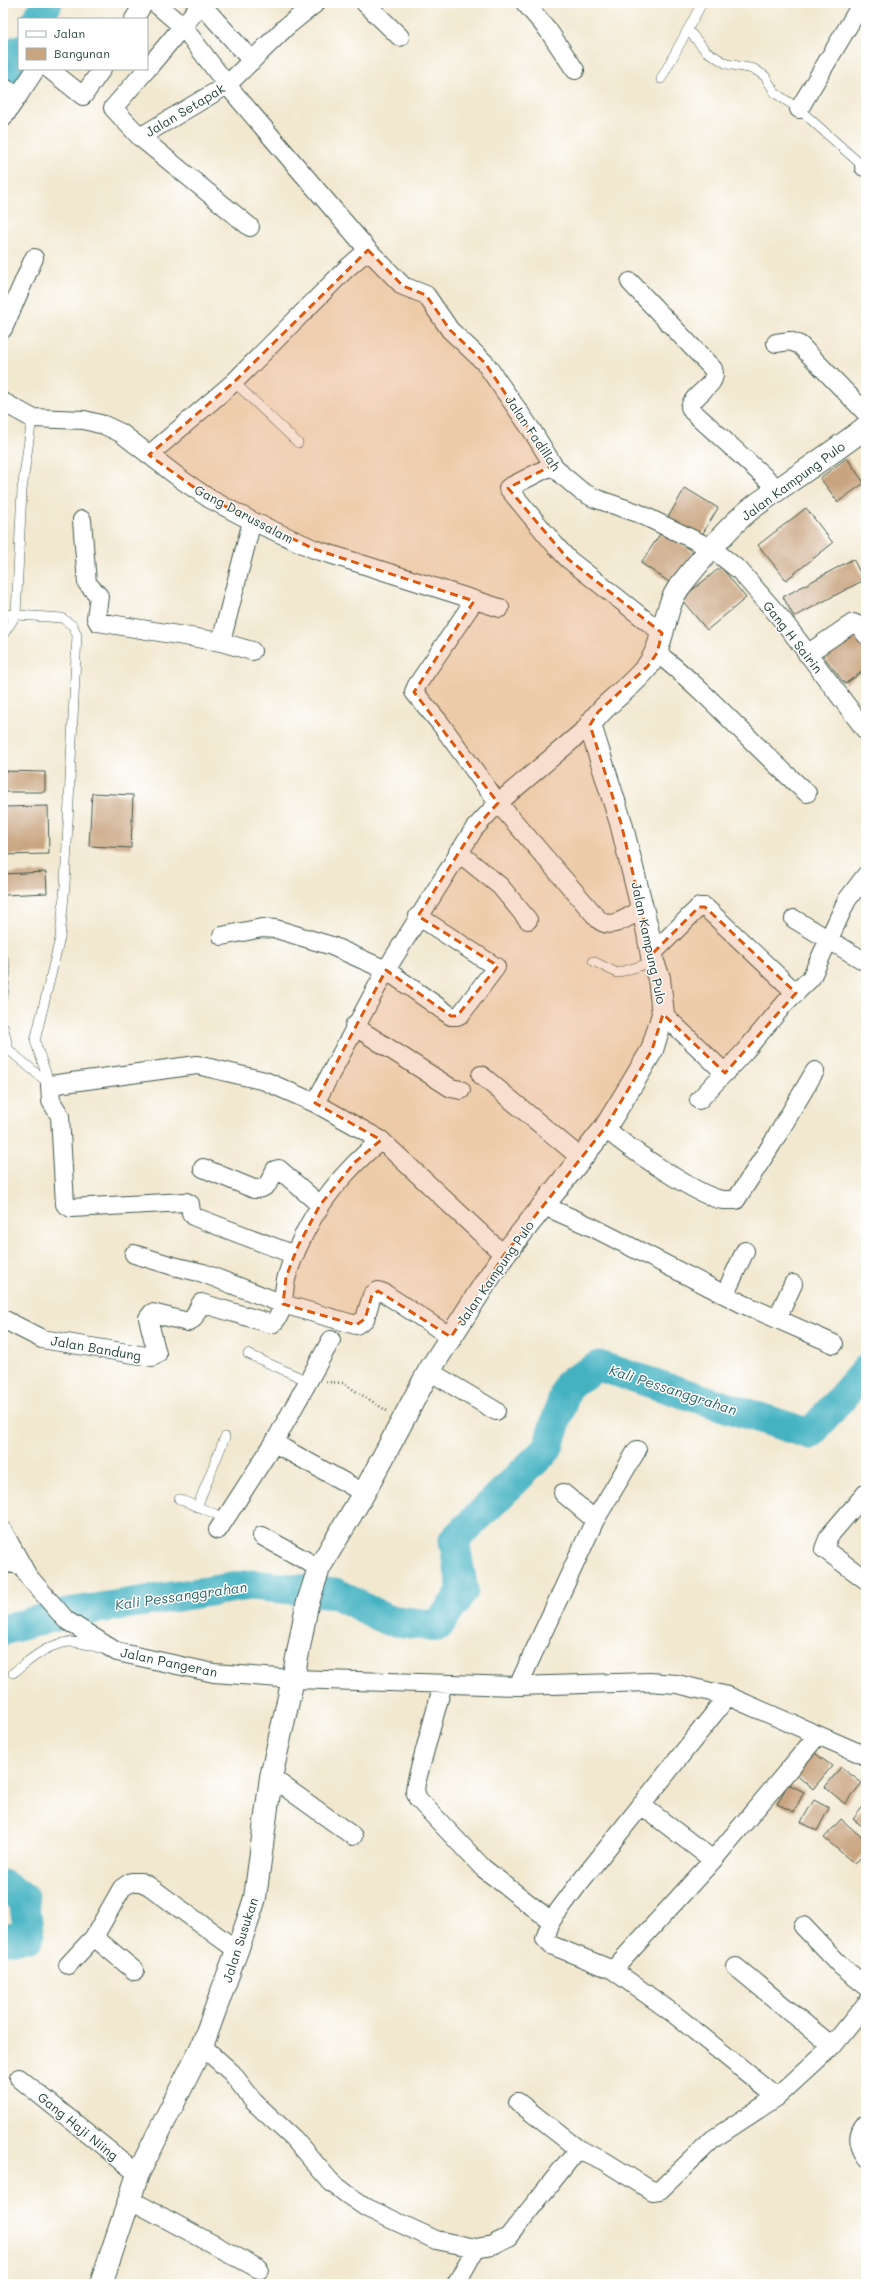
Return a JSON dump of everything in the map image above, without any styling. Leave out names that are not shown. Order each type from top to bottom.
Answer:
[{"type":"street","points":[[135,18],[144,3]]},
{"type":"street","points":[[149,455],[234,382],[345,270],[368,250],[227,85],[183,27],[155,3]]},
{"type":"street","name":"Jalan Setapak","points":[[89,88],[113,108],[140,137],[227,85],[286,27],[316,3]]},
{"type":"street","points":[[366,3],[400,37]]},
{"type":"street","points":[[525,3],[548,30],[575,70]]},
{"type":"street","points":[[799,109],[862,3]]},
{"type":"street","points":[[148,68],[201,4],[252,62]]},
{"type":"street","points":[[3,118],[10,91],[35,70]]},
{"type":"street","points":[[50,70],[79,95],[86,95],[101,70]]},
{"type":"street","points":[[113,108],[146,70]]},
{"type":"street","points":[[140,137],[250,227]]},
{"type":"street","name":"Jalan Fadillah","points":[[368,250],[403,286],[428,298],[450,330],[495,375],[553,465],[576,487],[587,494],[638,513],[713,549]]},
{"type":"street","points":[[3,329],[34,258]]},
{"type":"street","points":[[630,282],[713,369],[715,376],[713,381],[691,401],[690,407],[692,411],[779,490]]},
{"type":"street","points":[[776,343],[790,341],[800,346],[866,413]]},
{"type":"street","name":"Gang Darussalam","points":[[3,402],[32,418],[84,420],[104,425],[121,433],[210,499],[252,521],[314,549],[500,608]]},
{"type":"street","name":"Jalan Kampung Pulo","points":[[317,1573],[364,1493],[430,1371],[451,1337],[504,1255],[542,1205],[605,1128],[652,1050],[663,1014],[659,978],[652,958],[643,908],[621,823],[590,725],[598,712],[636,680],[659,643],[673,596],[713,549],[751,509],[866,427]]},
{"type":"street","points":[[553,465],[508,488],[555,546],[659,643],[688,678],[785,774],[807,793]]},
{"type":"street","points":[[82,520],[87,583],[99,596],[96,618],[98,622],[221,642],[252,651]]},
{"type":"street","points":[[221,642],[252,521]]},
{"type":"street","name":"Gang H Sairin","points":[[713,549],[740,571],[784,622],[866,731]]},
{"type":"street","points":[[474,601],[417,685],[414,692],[440,723],[498,802],[605,924],[611,925],[643,908]]},
{"type":"street","points":[[807,654],[852,623],[860,626],[866,635]]},
{"type":"street","points":[[315,1103],[354,1026],[386,970],[418,916],[474,829],[498,802],[590,725]]},
{"type":"street","points":[[458,852],[500,886],[528,920]]},
{"type":"street","points":[[699,1100],[811,978],[830,940],[847,900],[866,875]]},
{"type":"street","points":[[652,958],[699,907],[705,907],[796,993]]},
{"type":"street","points":[[222,936],[262,928],[276,929],[338,949],[386,970],[451,1016],[457,1016],[461,1014],[494,970],[494,964],[418,916]]},
{"type":"street","points":[[794,919],[866,962]]},
{"type":"street","points":[[663,1014],[725,1073]]},
{"type":"street","points":[[354,1026],[451,1088],[461,1090]]},
{"type":"street","points":[[295,1255],[195,1217],[191,1213],[190,1204],[186,1202],[71,1208],[65,1204],[60,1116],[51,1101],[50,1085],[197,1065],[265,1081],[315,1103],[381,1140],[504,1255]]},
{"type":"street","points":[[605,1128],[640,1155],[700,1191],[722,1200],[736,1200],[772,1144],[815,1071]]},
{"type":"street","points":[[481,1075],[581,1158]]},
{"type":"street","points":[[283,1304],[286,1277],[308,1226],[320,1205],[354,1162],[381,1140]]},
{"type":"street","points":[[204,1168],[254,1189],[261,1190],[266,1187],[275,1170],[279,1169],[320,1205]]},
{"type":"street","points":[[542,1205],[592,1227],[777,1319],[834,1344]]},
{"type":"street","points":[[725,1294],[745,1251]]},
{"type":"street","points":[[134,1254],[173,1266],[203,1273],[283,1304],[356,1325],[365,1319],[372,1295],[378,1291],[384,1293],[451,1337]]},
{"type":"street","points":[[777,1319],[793,1284]]},
{"type":"street","name":"Jalan Bandung","points":[[3,1318],[42,1339],[152,1357],[157,1354],[148,1318],[152,1312],[188,1322],[193,1319],[200,1304],[203,1303],[272,1324],[283,1304]]},
{"type":"street","points":[[221,1524],[274,1443],[330,1340]]},
{"type":"street","points":[[430,1371],[496,1411]]},
{"type":"street","points":[[274,1443],[364,1493]]},
{"type":"street","points":[[518,1686],[596,1520],[637,1450]]},
{"type":"street","points":[[563,1493],[596,1520]]},
{"type":"street","points":[[866,1493],[829,1536],[824,1549],[866,1580]]},
{"type":"street","name":"Jalan Pangeran","points":[[3,1532],[24,1570],[66,1620],[117,1652],[152,1661],[214,1673],[294,1679],[518,1686],[650,1682],[677,1684],[728,1696],[866,1756]]},
{"type":"street","points":[[262,1536],[317,1573]]},
{"type":"street","points":[[3,1566],[8,1563],[24,1570]]},
{"type":"street","name":"Jalan Susukan","points":[[101,2284],[138,2174],[202,2046],[238,1951],[255,1898],[271,1777],[294,1679],[307,1605],[317,1573]]},
{"type":"street","points":[[443,1684],[416,1783],[418,1798],[483,1868],[551,1920]]},
{"type":"street","points":[[728,1696],[551,1920],[545,1934],[546,1941],[613,1970],[674,2014],[777,2097]]},
{"type":"street","points":[[613,1970],[713,1860],[817,1736]]},
{"type":"street","points":[[271,1777],[353,1836]]},
{"type":"street","points":[[641,1805],[713,1860]]},
{"type":"street","points":[[68,1965],[94,1938],[122,1888],[131,1882],[141,1882],[238,1951]]},
{"type":"street","points":[[802,1926],[842,1967],[866,1986]]},
{"type":"street","points":[[94,1938],[135,1971]]},
{"type":"street","points":[[736,1967],[832,2046]]},
{"type":"street","points":[[518,2102],[578,2149],[608,2164],[652,2191],[660,2190],[714,2139],[777,2097],[832,2046],[866,2004]]},
{"type":"street","points":[[202,2046],[232,2073],[254,2102],[292,2138],[330,2182],[367,2208],[436,2240],[476,2248],[492,2245],[508,2237],[578,2149]]},
{"type":"street","name":"Gang Haji Niing","points":[[19,2078],[138,2174]]},
{"type":"street","points":[[866,2123],[859,2131],[859,2144],[866,2157]]},
{"type":"street","points":[[129,2199],[259,2269]]},
{"type":"street","points":[[456,2284],[476,2248]]},
{"type":"lane","points":[[661,79],[702,3]]},
{"type":"lane","points":[[688,30],[706,51],[727,64],[754,69],[765,76],[775,93],[799,109],[865,167]]},
{"type":"lane","points":[[234,382],[298,443]]},
{"type":"lane","points":[[3,635],[16,615],[22,490],[32,418]]},
{"type":"lane","points":[[3,614],[62,618],[73,626],[77,635],[65,885],[61,930],[36,1041],[50,1085]]},
{"type":"lane","points":[[3,958],[6,970],[3,997]]},
{"type":"lane","points":[[593,961],[617,974],[652,958]]},
{"type":"lane","points":[[3,1026],[8,1050],[50,1085]]},
{"type":"lane","points":[[248,1354],[308,1381]]},
{"type":"lane","points":[[197,1507],[225,1437]]},
{"type":"lane","points":[[179,1499],[197,1507],[221,1524]]},
{"type":"lane","points":[[13,1673],[42,1651],[59,1644],[72,1642],[117,1652]]},
{"type":"path","points":[[308,1381],[343,1383],[404,1420]]},
{"type":"highlighted area","points":[[368,250],[403,286],[426,295],[450,330],[485,363],[553,465],[508,488],[568,559],[662,633],[657,653],[648,666],[598,712],[590,725],[621,823],[652,954],[699,907],[705,907],[796,993],[725,1073],[663,1014],[652,1050],[605,1128],[504,1255],[451,1337],[378,1291],[372,1295],[365,1319],[356,1325],[283,1304],[286,1277],[298,1246],[320,1205],[355,1162],[381,1140],[315,1103],[386,970],[451,1016],[457,1016],[498,966],[418,916],[474,829],[498,803],[414,692],[474,601],[314,549],[210,499],[149,455],[234,382]]},
{"type":"building","points":[[847,458],[864,483],[838,502],[820,478]]},
{"type":"building","points":[[685,488],[718,508],[700,538],[667,519]]},
{"type":"building","points":[[806,508],[833,543],[786,580],[758,545]]},
{"type":"building","points":[[662,531],[693,552],[672,584],[641,563]]},
{"type":"building","points":[[853,559],[864,580],[794,617],[783,597]]},
{"type":"building","points":[[721,567],[746,598],[707,630],[681,599]]},
{"type":"building","points":[[856,627],[866,640],[866,669],[845,684],[821,653]]},
{"type":"building","points":[[3,771],[45,772],[45,792],[3,792]]},
{"type":"building","points":[[92,793],[133,795],[131,848],[89,846]]},
{"type":"building","points":[[48,806],[49,854],[3,855],[3,807]]},
{"type":"building","points":[[46,872],[47,893],[4,895],[3,874]]},
{"type":"building","points":[[812,1751],[832,1766],[813,1789],[794,1773]]},
{"type":"building","points":[[841,1767],[862,1783],[845,1804],[825,1787]]},
{"type":"building","points":[[788,1784],[804,1792],[794,1812],[777,1804]]},
{"type":"building","points":[[814,1800],[829,1808],[817,1831],[801,1822]]},
{"type":"building","points":[[866,1803],[866,1829],[853,1819]]},
{"type":"building","points":[[841,1819],[866,1841],[866,1851],[855,1864],[824,1838]]},
{"type":"waterway","points":[[38,18],[47,3]]},
{"type":"waterway","points":[[3,77],[18,52]]},
{"type":"waterway","name":"Kali Pessanggrahan","points":[[3,1630],[67,1613],[250,1585],[335,1593],[387,1620],[438,1626],[463,1591],[454,1540],[547,1449],[568,1384],[599,1366],[810,1434],[866,1370]]},
{"type":"waterway","name":"Kali Pessanggrahan","points":[[3,1885],[24,1899],[29,1937],[3,1939]]}]
